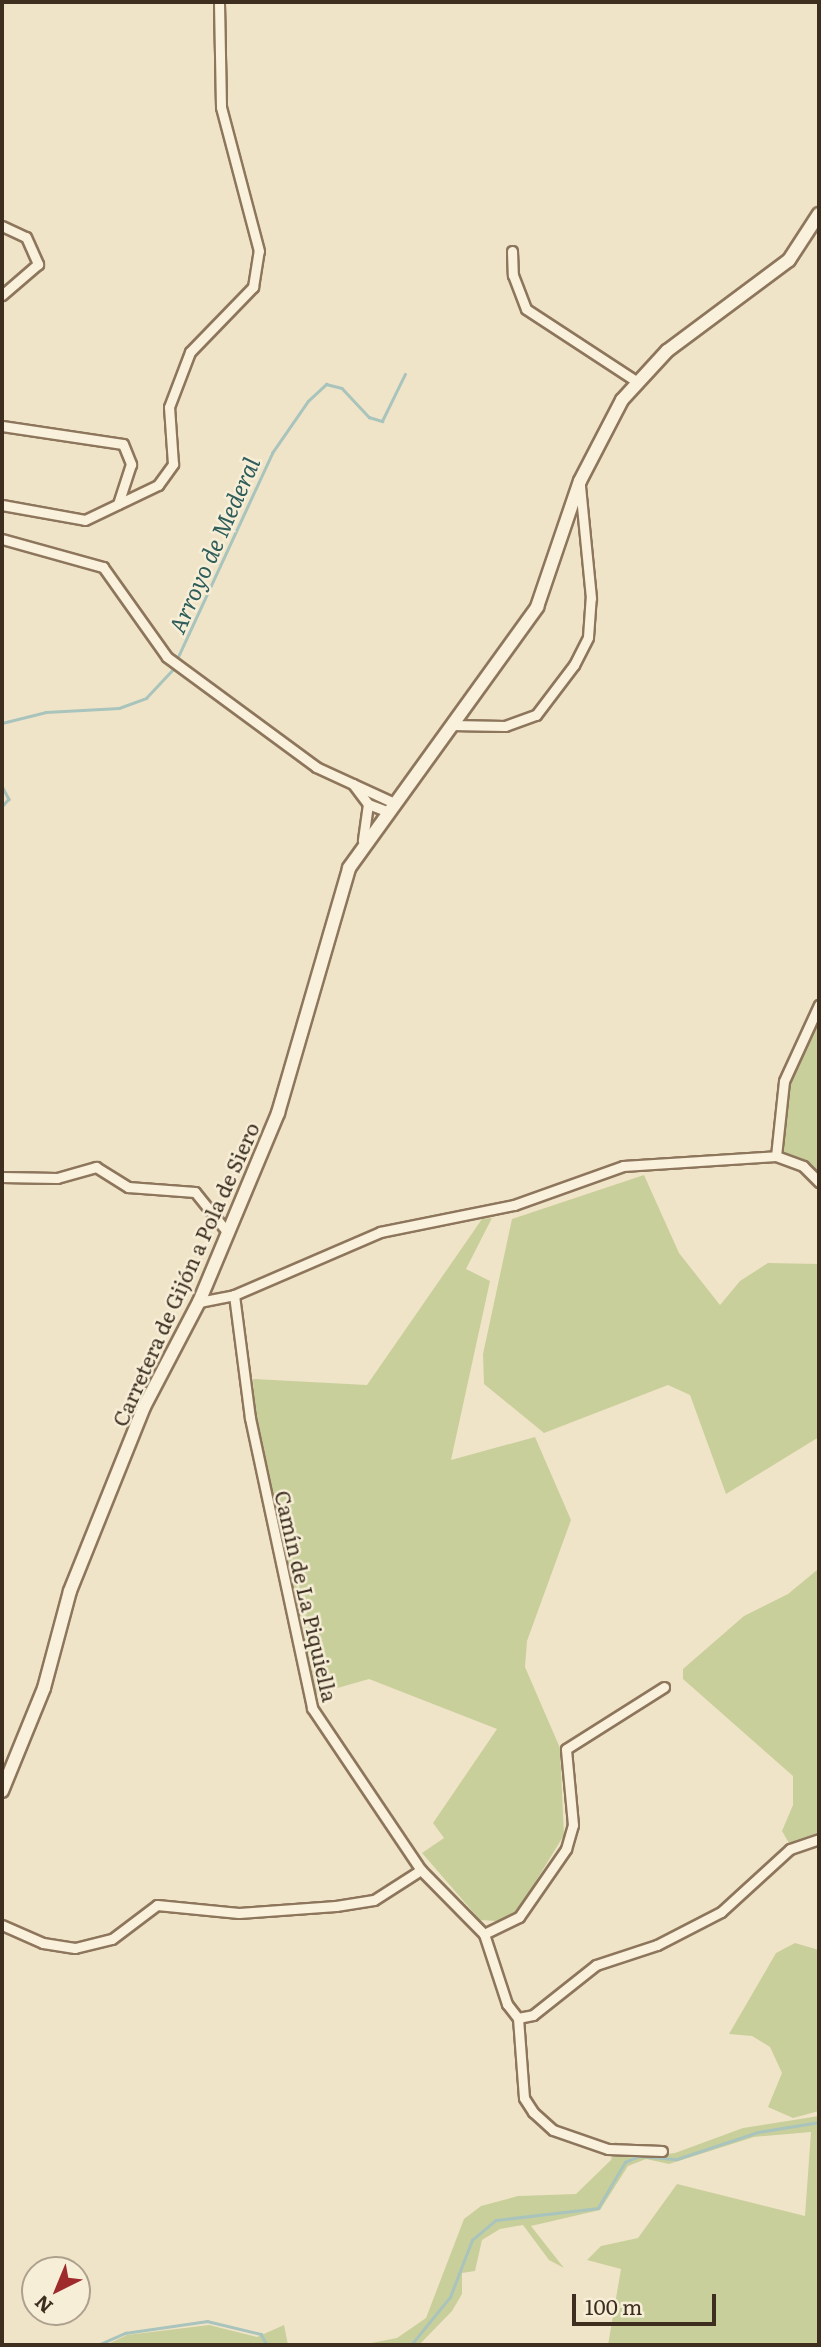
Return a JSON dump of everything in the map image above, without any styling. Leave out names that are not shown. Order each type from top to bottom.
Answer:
[{"type":"street","points":[[2,505],[85,520],[118,505],[168,475],[175,384],[203,335],[245,299],[259,267],[221,107],[219,2]]},
{"type":"street","name":"Carretera de Gijón a Pola de Siero","points":[[2,1791],[44,1688],[70,1591],[144,1407],[199,1302],[278,1113],[349,868],[363,841],[451,725],[548,587],[580,481],[636,381],[789,260],[819,214]]},
{"type":"street","points":[[2,226],[26,237],[38,264],[2,295]]},
{"type":"street","points":[[512,251],[513,275],[526,309],[636,381]]},
{"type":"street","points":[[2,426],[124,444],[131,464],[118,505]]},
{"type":"street","points":[[451,725],[505,726],[536,715],[574,665],[588,636],[591,598],[580,481]]},
{"type":"street","points":[[2,538],[111,573],[167,657],[316,767],[350,780],[389,806]]},
{"type":"street","points":[[350,780],[368,804],[363,841]]},
{"type":"street","points":[[368,804],[389,806]]},
{"type":"street","points":[[776,1156],[783,1081],[819,1005]]},
{"type":"street","points":[[199,1302],[233,1295],[380,1232],[514,1205],[623,1166],[776,1156],[803,1166],[819,1182]]},
{"type":"street","points":[[2,1177],[57,1178],[96,1167],[128,1187],[195,1192],[228,1233]]},
{"type":"street","name":"Camín de La Piquiella","points":[[233,1295],[250,1418],[312,1708],[421,1870],[484,1934],[507,2004],[518,2018],[524,2098],[533,2112],[553,2130],[626,2150],[662,2151]]},
{"type":"street","points":[[484,1934],[519,1917],[566,1849],[573,1825],[566,1749],[664,1687]]},
{"type":"street","points":[[518,2018],[533,2015],[596,1965],[657,1945],[721,1912],[790,1849],[819,1839]]},
{"type":"street","points":[[2,1925],[43,1943],[75,1948],[112,1938],[157,1905],[239,1913],[336,1906],[374,1900],[421,1870]]},
{"type":"green space","points":[[819,1014],[819,1175],[782,1151],[789,1081]]},
{"type":"green space","points":[[644,1175],[679,1253],[720,1305],[740,1281],[768,1263],[819,1264],[819,1437],[726,1494],[690,1395],[668,1385],[544,1433],[484,1384],[483,1354],[512,1219]]},
{"type":"green space","points":[[492,1218],[466,1269],[490,1281],[451,1460],[535,1437],[571,1520],[527,1641],[525,1667],[560,1748],[564,1835],[514,1917],[496,1921],[480,1920],[422,1853],[444,1838],[433,1823],[497,1729],[369,1679],[313,1695],[256,1425],[253,1379],[367,1385],[482,1219]]},
{"type":"green space","points":[[817,1570],[819,1832],[789,1843],[782,1831],[793,1805],[793,1776],[683,1679],[683,1669],[744,1616],[788,1594]]},
{"type":"green space","points":[[795,1943],[819,1950],[819,2111],[793,2118],[768,2107],[782,2073],[770,2047],[752,2036],[729,2034],[776,1953]]},
{"type":"green space","points":[[819,2116],[819,2345],[608,2345],[621,2269],[587,2260],[601,2246],[638,2238],[677,2184],[805,2216],[811,2132],[754,2137],[669,2164],[646,2159],[628,2166],[600,2210],[531,2226],[564,2268],[549,2260],[523,2225],[500,2229],[482,2240],[475,2271],[462,2273],[462,2294],[452,2311],[419,2345],[361,2345],[397,2338],[426,2318],[464,2219],[481,2206],[518,2196],[576,2194],[611,2160],[615,2142],[657,2155],[675,2153],[743,2128]]},
{"type":"green space","points":[[209,2325],[257,2337],[284,2325],[288,2345],[106,2345],[127,2335]]},
{"type":"waterway","name":"Arroyo de Mederal","points":[[177,659],[272,453],[308,401],[326,384],[342,388],[369,417],[382,421],[405,374]]},
{"type":"waterway","name":"Arroyo de Mederal","points":[[2,723],[46,712],[119,708],[146,698],[176,666]]},
{"type":"waterway","name":"Arroyo de Mederal","points":[[2,786],[9,799],[2,807]]},
{"type":"waterway","points":[[411,2345],[450,2297],[472,2240],[496,2220],[598,2208],[625,2162],[639,2156],[677,2159],[758,2132],[819,2122]]},
{"type":"waterway","points":[[98,2345],[125,2333],[207,2321],[261,2334],[267,2345]]}]
